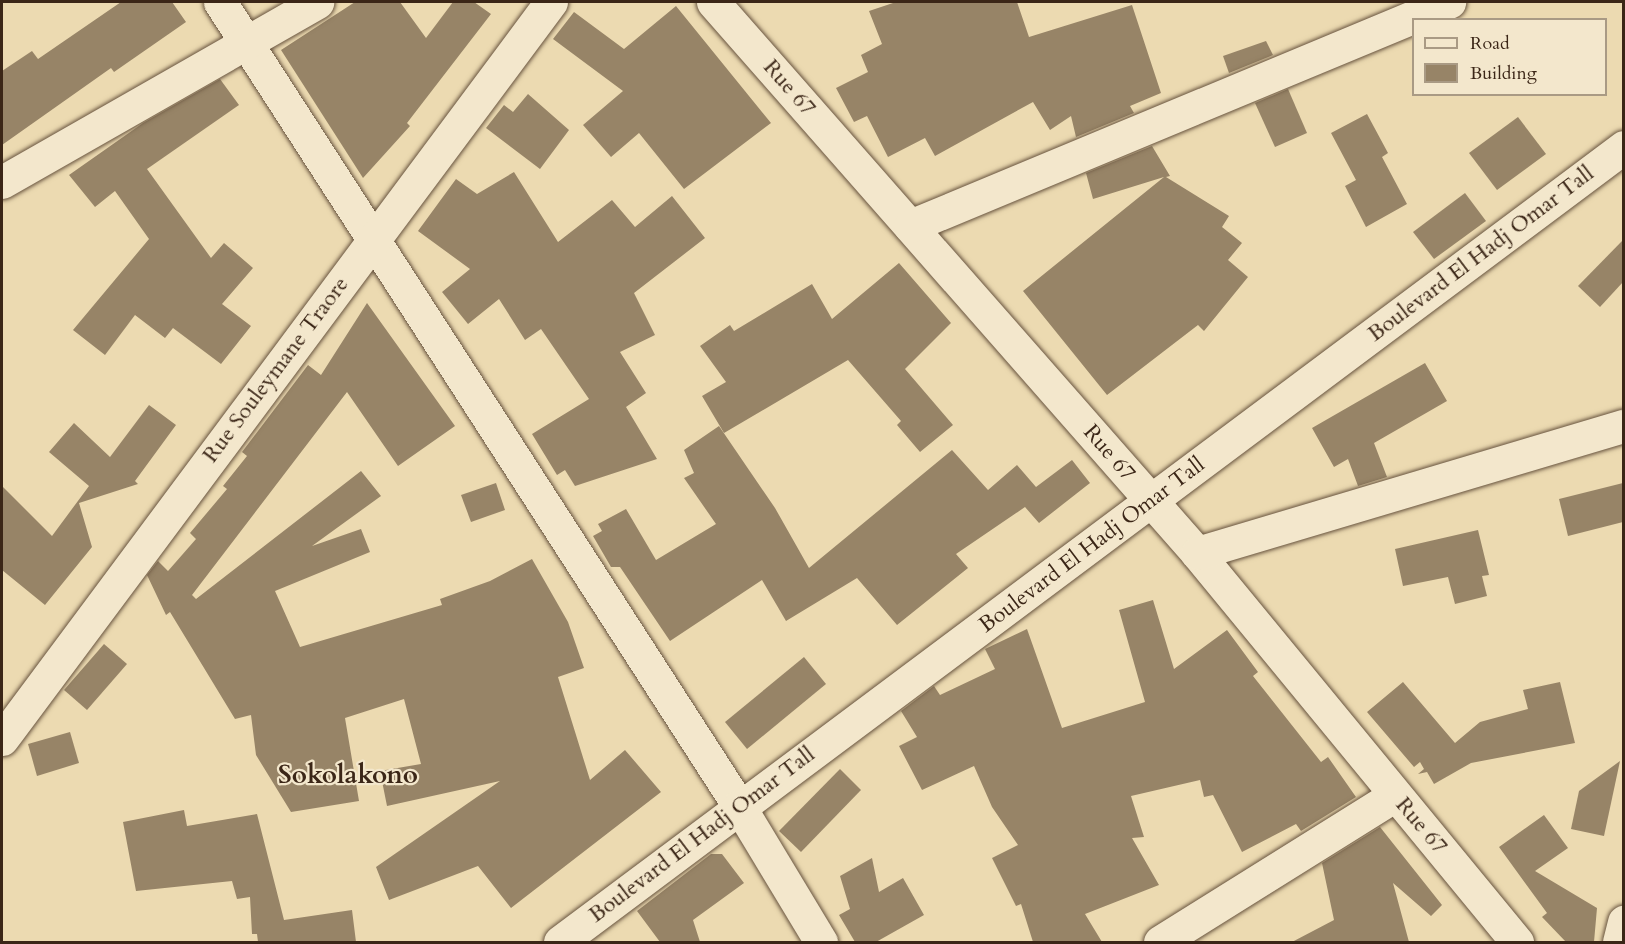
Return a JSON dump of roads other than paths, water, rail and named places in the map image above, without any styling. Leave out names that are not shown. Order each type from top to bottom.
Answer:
[{"type":"street","points":[[219,2],[372,242],[739,806],[821,942]]},
{"type":"street","points":[[2,182],[317,2]]},
{"type":"street","name":"Rue Souleymane Traore","points":[[2,739],[551,2]]},
{"type":"street","name":"Rue 67","points":[[713,2],[1197,553],[1517,942]]},
{"type":"street","points":[[910,226],[1449,2]]},
{"type":"street","name":"Boulevard El Hadj Omar Tall","points":[[560,942],[1623,147]]},
{"type":"street","points":[[1197,553],[1623,426]]},
{"type":"street","points":[[1160,942],[1395,795]]},
{"type":"street","points":[[1619,942],[1623,922]]},
{"type":"district","name":"Sokolakono","points":[[348,775]]}]
